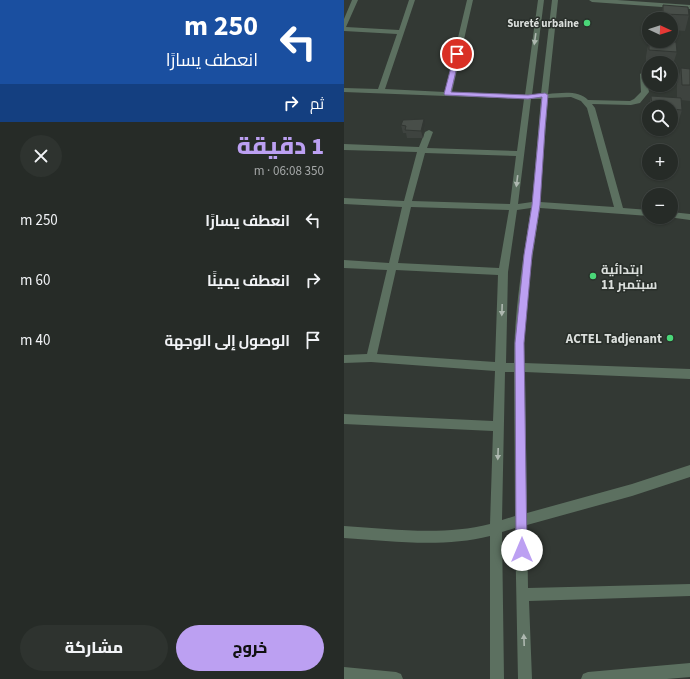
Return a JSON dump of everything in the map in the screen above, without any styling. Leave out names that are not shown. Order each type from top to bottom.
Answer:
[{"type":"street","points":[[344,26],[355,0]]},
{"type":"street","points":[[381,91],[412,0]]},
{"type":"street","points":[[448,94],[470,0]]},
{"type":"street","points":[[496,679],[496,528],[503,272],[514,207],[541,0]]},
{"type":"street","points":[[525,679],[522,595],[519,343],[528,255],[536,205],[541,129],[555,0]]},
{"type":"street","points":[[592,0],[690,7]]},
{"type":"street","points":[[344,29],[400,32]]},
{"type":"street","points":[[344,90],[528,97],[545,95],[572,95],[580,97],[588,102],[631,103],[637,101],[645,92]]},
{"type":"street","points":[[588,102],[591,108],[619,210]]},
{"type":"street","points":[[371,358],[407,204],[422,150],[429,132]]},
{"type":"street","points":[[344,147],[520,154]]},
{"type":"street","points":[[344,201],[514,207],[536,205],[642,212]]},
{"type":"street","points":[[678,216],[690,217]]},
{"type":"street","points":[[344,264],[503,272]]},
{"type":"street","points":[[344,358],[371,358],[500,367],[690,374]]},
{"type":"street","points":[[344,418],[499,426]]},
{"type":"street","points":[[344,532],[437,537],[466,534],[496,528],[653,485],[690,470]]},
{"type":"street","points":[[522,595],[690,590]]},
{"type":"street","points":[[588,679],[690,670]]},
{"type":"street","points":[[344,674],[372,678],[396,679]]},
{"type":"building","points":[[663,5],[688,7],[689,15],[678,15],[678,12],[663,12]]},
{"type":"building","points":[[649,48],[677,48],[677,52],[649,50]]},
{"type":"building","points":[[681,68],[690,69],[690,85],[682,85]]},
{"type":"building","points":[[651,96],[681,98],[682,110],[678,110],[678,100],[651,100]]},
{"type":"building","points":[[424,119],[421,131],[405,130],[406,126],[401,125],[403,120]]},
{"type":"place","name":"Sureté urbaine","points":[[587,23]]},
{"type":"place","name":"ابتدائية 11 سبتمبر","points":[[593,276]]},
{"type":"place","name":"ACTEL Tadjenant","points":[[670,338]]},
{"type":"route","points":[[457,54],[448,94],[528,97],[545,95],[541,129],[536,205],[528,255],[519,343],[522,550]]}]
